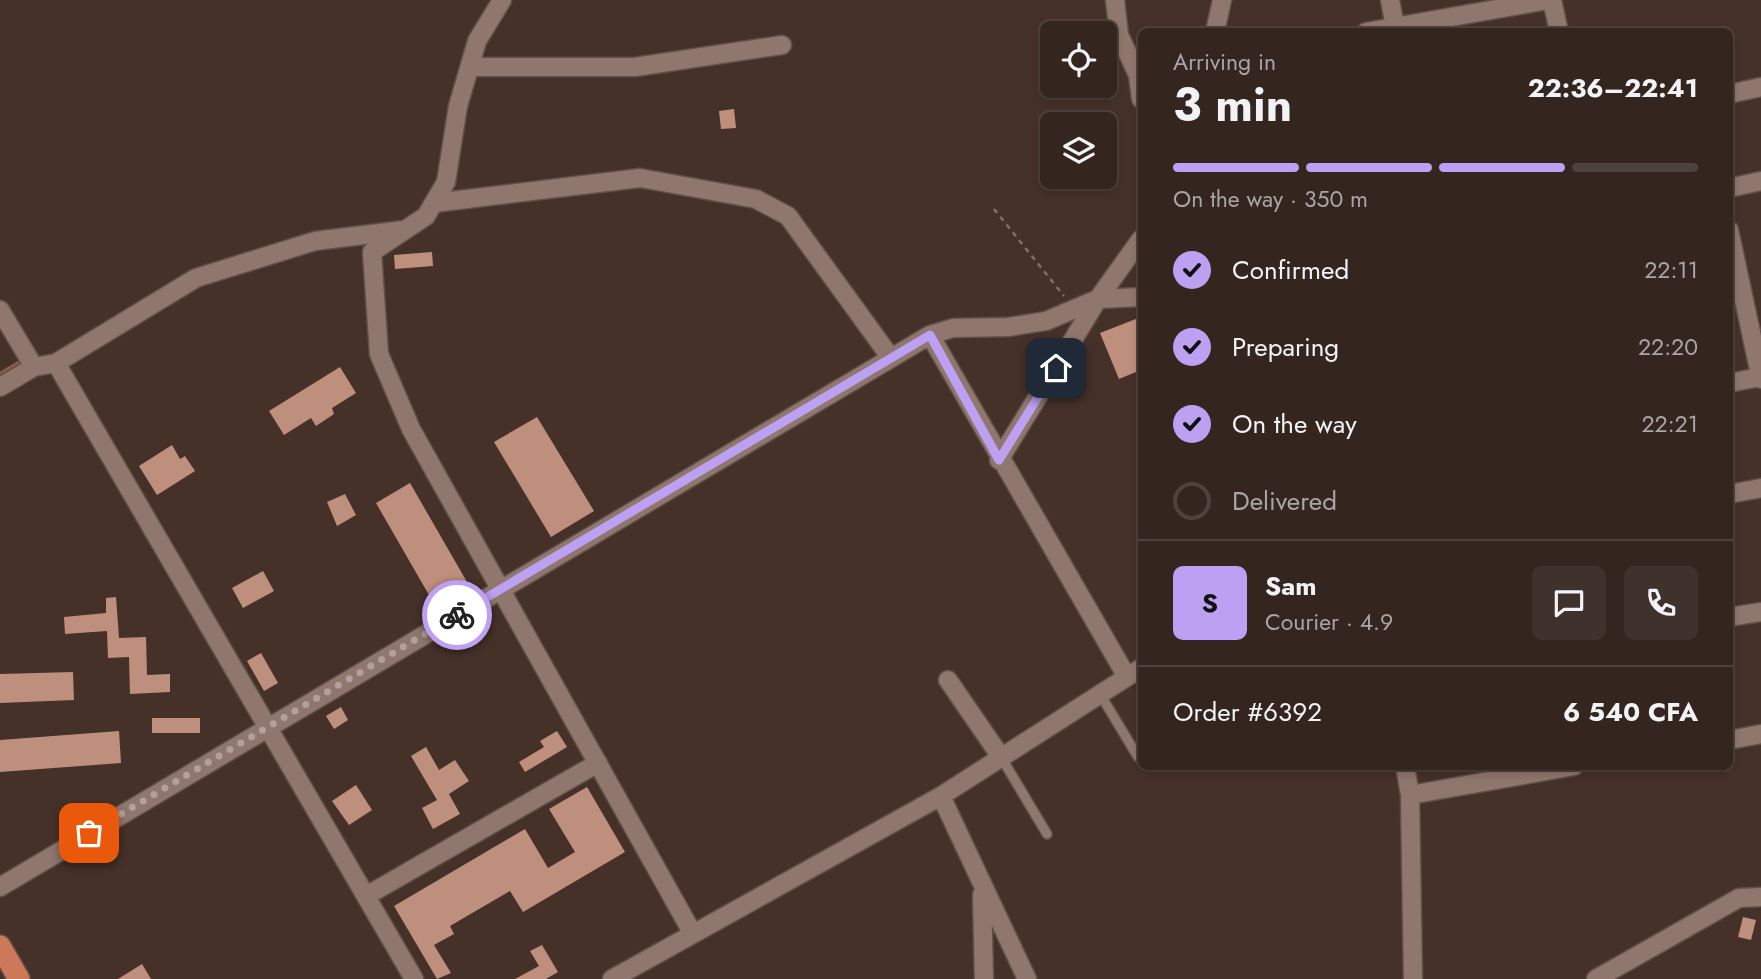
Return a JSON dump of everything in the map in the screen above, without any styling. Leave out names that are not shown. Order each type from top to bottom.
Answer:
[{"type":"highway","points":[[0,946],[19,979]]},
{"type":"street","points":[[502,0],[477,41],[458,106],[446,182],[426,216],[372,252],[379,354],[411,429],[693,934]]},
{"type":"street","points":[[1115,0],[1119,35],[1138,75]]},
{"type":"street","points":[[1216,28],[1222,0]]},
{"type":"street","points":[[1390,0],[1395,28]]},
{"type":"street","points":[[1400,28],[1550,0],[1558,28]]},
{"type":"street","points":[[470,67],[635,67],[782,45]]},
{"type":"street","points":[[1733,93],[1761,87]]},
{"type":"street","points":[[433,203],[640,178],[756,199],[788,216],[891,358]]},
{"type":"street","points":[[1733,187],[1761,181]]},
{"type":"street","points":[[0,387],[34,367],[56,363],[196,278],[315,242],[405,230]]},
{"type":"street","points":[[999,460],[1098,299],[1138,243]]},
{"type":"street","points":[[1733,269],[1735,289],[1761,378],[1733,382]]},
{"type":"street","points":[[0,887],[268,725],[930,335],[953,328],[1008,327],[1046,321],[1098,299],[1138,297]]},
{"type":"street","points":[[0,310],[34,367]]},
{"type":"street","points":[[611,979],[941,796],[1134,673],[999,460],[930,335]]},
{"type":"street","points":[[56,363],[414,979]]},
{"type":"street","points":[[1733,493],[1761,488]]},
{"type":"street","points":[[1733,616],[1761,611]]},
{"type":"street","points":[[947,680],[1001,757]]},
{"type":"street","points":[[1733,739],[1761,734]]},
{"type":"street","points":[[366,896],[598,763]]},
{"type":"street","points":[[1406,770],[1410,795],[1413,979]]},
{"type":"street","points":[[1410,795],[1551,770]]},
{"type":"street","points":[[941,796],[1027,979]]},
{"type":"street","points":[[982,888],[984,979]]},
{"type":"street","points":[[1596,979],[1740,898],[1761,897]]},
{"type":"lane","points":[[1100,694],[1138,757]]},
{"type":"lane","points":[[1001,757],[1047,834]]},
{"type":"path","points":[[994,209],[1065,298]]},
{"type":"building","points":[[734,109],[736,128],[721,129],[719,111]]},
{"type":"building","points":[[432,252],[433,266],[395,269],[394,255]]},
{"type":"building","points":[[1138,318],[1138,371],[1119,379],[1100,333]]},
{"type":"building","points":[[340,367],[356,393],[332,408],[334,414],[316,426],[311,418],[284,435],[269,411]]},
{"type":"building","points":[[537,417],[594,511],[551,537],[494,442]]},
{"type":"building","points":[[172,445],[180,459],[185,456],[195,471],[157,495],[139,466]]},
{"type":"building","points":[[410,483],[467,582],[433,602],[376,503]]},
{"type":"building","points":[[345,494],[356,515],[337,526],[327,502]]},
{"type":"building","points":[[263,571],[274,591],[243,608],[232,588]]},
{"type":"building","points":[[116,597],[119,638],[146,637],[147,675],[170,674],[170,692],[130,694],[129,657],[108,658],[107,631],[65,634],[64,617],[106,613],[106,598]]},
{"type":"building","points":[[261,653],[278,683],[264,691],[247,661]]},
{"type":"building","points":[[73,672],[74,700],[0,703],[0,674]]},
{"type":"building","points":[[341,707],[348,720],[334,729],[326,716]]},
{"type":"building","points":[[152,718],[200,718],[200,733],[152,733]]},
{"type":"building","points":[[119,731],[121,763],[0,772],[0,740]]},
{"type":"building","points":[[557,731],[567,747],[525,772],[519,762],[544,747],[540,741]]},
{"type":"building","points":[[426,747],[439,770],[455,760],[469,781],[449,794],[460,814],[433,829],[422,808],[437,800],[411,756]]},
{"type":"building","points":[[356,785],[372,810],[349,825],[332,801]]},
{"type":"building","points":[[587,787],[625,852],[523,912],[510,891],[450,926],[454,934],[434,945],[451,973],[437,979],[394,906],[525,829],[548,868],[575,852],[549,809]]},
{"type":"building","points":[[1743,917],[1756,920],[1751,940],[1738,937]]},
{"type":"building","points":[[542,945],[558,972],[546,979],[515,979],[539,966],[530,951]]},
{"type":"building","points":[[142,964],[151,979],[118,979]]},
{"type":"waterway","points":[[0,374],[19,363]]},
{"type":"way so far","points":[[89,833],[457,615]]},
{"type":"route","points":[[457,615],[930,335],[999,460],[1056,368]]}]
